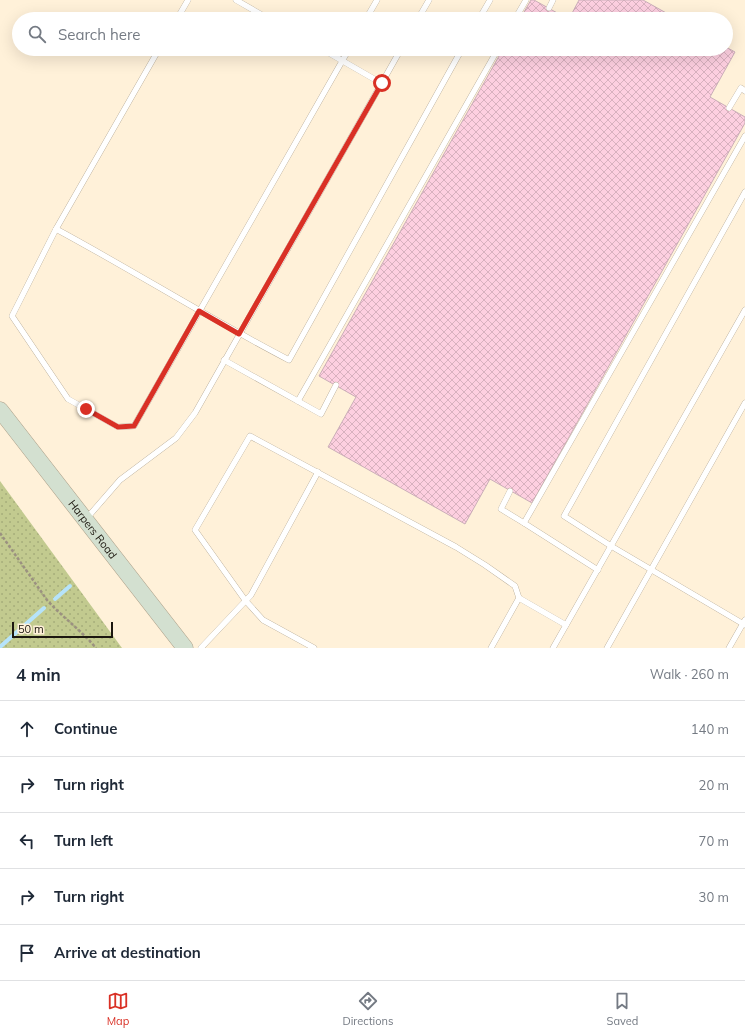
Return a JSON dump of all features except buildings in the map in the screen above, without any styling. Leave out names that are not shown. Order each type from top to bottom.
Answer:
[{"type":"street","name":"Harpers Road","points":[[0,410],[185,648]]},
{"type":"lane","points":[[181,12],[188,0]]},
{"type":"lane","points":[[236,0],[257,12]]},
{"type":"lane","points":[[370,12],[377,0]]},
{"type":"lane","points":[[422,12],[429,0]]},
{"type":"lane","points":[[483,12],[490,0]]},
{"type":"lane","points":[[519,12],[526,0]]},
{"type":"lane","points":[[549,8],[553,0]]},
{"type":"lane","points":[[155,56],[56,229],[12,316],[68,399],[118,427],[134,426],[345,56]]},
{"type":"lane","points":[[334,56],[382,83]]},
{"type":"lane","points":[[85,520],[120,480],[176,438],[194,413],[397,56]]},
{"type":"lane","points":[[56,229],[106,256],[239,334],[289,360],[458,56]]},
{"type":"lane","points":[[298,401],[494,56]]},
{"type":"lane","points":[[729,108],[741,88],[745,91]]},
{"type":"lane","points":[[524,523],[745,136]]},
{"type":"lane","points":[[729,648],[744,623],[651,570],[564,516],[745,192]]},
{"type":"lane","points":[[553,648],[745,310]]},
{"type":"lane","points":[[224,360],[321,414],[336,385]]},
{"type":"lane","points":[[607,648],[745,403]]},
{"type":"lane","points":[[314,648],[262,620],[245,600],[195,530],[250,436],[456,547],[515,586],[519,598],[566,625]]},
{"type":"lane","points":[[201,648],[251,595],[318,472]]},
{"type":"lane","points":[[510,491],[501,509],[598,570]]},
{"type":"lane","points":[[491,648],[519,598]]},
{"type":"path","points":[[0,533],[46,600],[85,634],[96,648]]},
{"type":"green space","points":[[0,481],[122,648],[0,648]]},
{"type":"waterway","points":[[55,599],[70,586]]},
{"type":"waterway","points":[[0,647],[44,608]]},
{"type":"route","points":[[86,409],[118,427],[134,426],[199,311],[239,334],[382,83]]}]
